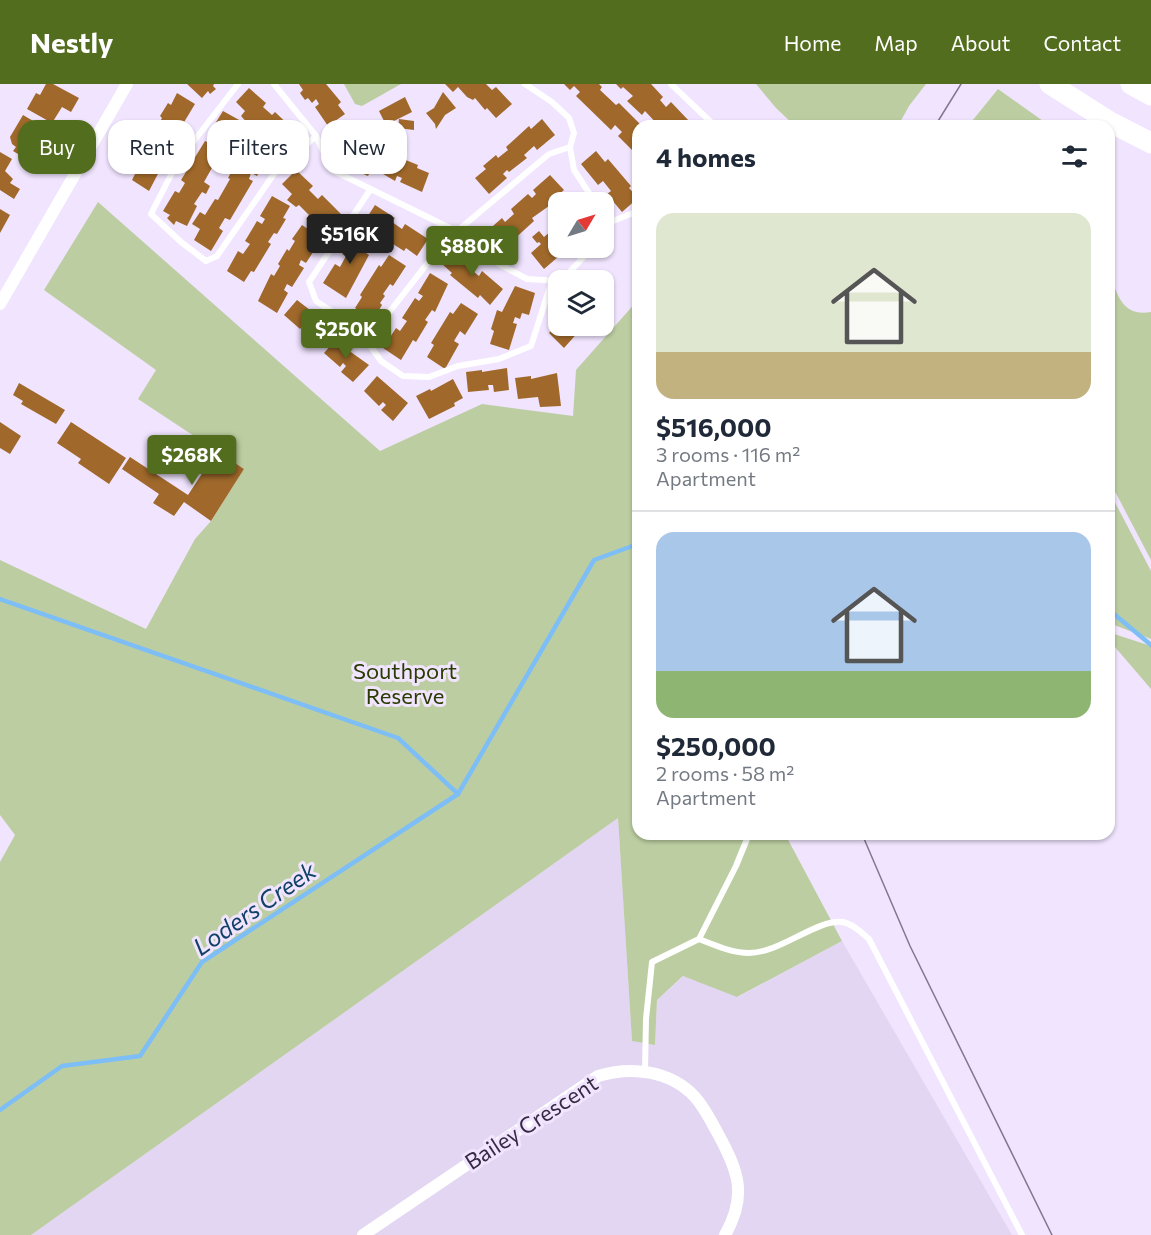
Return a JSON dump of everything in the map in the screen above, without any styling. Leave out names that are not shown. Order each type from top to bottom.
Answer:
[{"type":"highway","points":[[1050,84],[1107,120]]},
{"type":"highway","points":[[1131,84],[1151,95]]},
{"type":"highway","points":[[1115,125],[1151,143]]},
{"type":"street","points":[[0,304],[127,84]]},
{"type":"street","name":"Bailey Crescent","points":[[369,1233],[598,1076],[614,1071],[645,1070],[675,1082],[697,1099],[734,1164],[739,1200],[734,1219],[725,1235]]},
{"type":"lane","points":[[238,84],[177,164],[151,214],[206,261],[217,256],[276,171],[316,136]]},
{"type":"lane","points":[[274,84],[316,136],[332,170],[456,231],[486,257],[527,279],[548,280]]},
{"type":"lane","points":[[525,84],[552,102],[569,118],[574,133],[570,147],[574,171],[588,192]]},
{"type":"lane","points":[[671,84],[710,120]]},
{"type":"lane","points":[[548,303],[531,346],[499,359],[459,366],[429,377],[403,376],[381,361],[371,347],[373,333],[444,242],[549,154],[570,147]]},
{"type":"lane","points":[[370,190],[309,282],[316,301],[351,324],[373,333]]},
{"type":"lane","points":[[614,221],[632,213]]},
{"type":"lane","points":[[568,270],[581,258]]},
{"type":"lane","points":[[645,1070],[646,1019],[652,962],[699,939],[736,867],[747,840]]},
{"type":"lane","points":[[699,939],[729,950],[758,952],[783,945],[818,927],[842,922],[855,928],[869,939],[1022,1235]]},
{"type":"shaded area","points":[[618,818],[632,1041],[655,1045],[657,1000],[684,976],[738,997],[842,941],[1012,1235],[31,1235]]},
{"type":"green space","points":[[344,84],[401,84],[362,106],[355,104]]},
{"type":"green space","points":[[756,84],[926,84],[901,120],[789,120]]},
{"type":"green space","points":[[998,89],[1042,120],[973,120]]},
{"type":"green space","name":"Southport Reserve","points":[[98,202],[380,451],[482,404],[573,416],[576,370],[606,336],[614,336],[614,327],[632,307],[632,840],[788,840],[842,941],[737,997],[683,976],[657,1000],[655,1045],[632,1041],[618,818],[31,1235],[0,1235],[0,862],[15,835],[0,815],[0,560],[146,629],[195,539],[211,521],[244,469],[138,399],[156,370],[44,290]]},
{"type":"green space","points":[[1115,287],[1122,303],[1127,308],[1141,313],[1151,312],[1151,560],[1115,491]]},
{"type":"green space","points":[[1115,502],[1151,571],[1151,639],[1115,625]]},
{"type":"green space","points":[[1115,634],[1151,646],[1151,689],[1115,647]]},
{"type":"building","points":[[46,84],[53,84],[79,98],[71,112],[62,107],[54,120],[47,120],[27,109],[36,93],[40,95]]},
{"type":"building","points":[[187,84],[214,84],[216,89],[210,94],[208,91],[202,98]]},
{"type":"building","points":[[299,84],[326,84],[341,102],[338,105],[345,114],[336,120],[324,120],[315,107],[319,104],[316,99],[312,103],[308,98],[305,100],[300,93],[303,90]]},
{"type":"building","points":[[445,84],[486,84],[492,90],[496,87],[512,104],[496,118],[475,98],[473,100],[467,97],[458,87],[453,92]]},
{"type":"building","points":[[564,84],[599,84],[602,87],[600,90],[616,105],[619,103],[636,120],[632,120],[632,150],[618,136],[622,132],[615,125],[611,130],[576,96],[580,92],[574,86],[570,90]]},
{"type":"building","points":[[616,84],[651,84],[663,97],[660,100],[666,107],[671,102],[688,120],[653,120],[645,111],[642,115],[627,101],[633,96],[623,87],[621,89]]},
{"type":"building","points":[[249,88],[266,103],[263,107],[272,115],[275,112],[283,120],[245,120],[241,116],[245,111],[236,102]]},
{"type":"building","points":[[443,92],[456,108],[445,115],[436,129],[435,124],[426,113],[434,108]]},
{"type":"building","points":[[177,93],[195,104],[185,120],[161,120],[160,116],[168,103],[171,105]]},
{"type":"building","points":[[405,97],[412,112],[396,120],[384,120],[379,111]]},
{"type":"building","points":[[223,111],[239,120],[217,120]]},
{"type":"building","points":[[23,115],[32,120],[20,120]]},
{"type":"building","points":[[542,119],[555,135],[537,150],[534,146],[524,155],[527,158],[509,172],[507,170],[503,174],[507,178],[489,194],[475,178],[486,169],[483,166],[496,155],[498,158],[508,150],[506,147],[529,126],[531,129]]},
{"type":"building","points":[[407,120],[414,121],[414,130],[407,129]]},
{"type":"building","points":[[18,123],[18,154],[13,151],[16,147],[12,144],[10,137]]},
{"type":"building","points":[[205,141],[207,142],[209,174],[204,182],[210,186],[206,194],[202,192],[194,204],[197,206],[187,226],[176,221],[174,225],[167,218],[170,215],[163,211],[175,191],[179,193],[185,183],[181,180],[185,174],[195,174],[195,157]]},
{"type":"building","points":[[596,151],[605,162],[608,159],[631,186],[629,188],[632,191],[632,203],[622,212],[614,202],[614,192],[610,192],[603,181],[598,185],[581,164]]},
{"type":"building","points":[[0,152],[12,159],[5,171],[13,179],[10,183],[20,189],[14,199],[0,190]]},
{"type":"building","points":[[407,161],[429,173],[422,192],[400,182],[402,178],[397,176],[395,181],[383,174],[407,174]]},
{"type":"building","points":[[135,174],[158,174],[149,191],[132,180]]},
{"type":"building","points":[[230,174],[251,174],[249,179],[253,181],[230,220],[225,218],[219,228],[223,231],[211,251],[194,240],[200,229],[192,224],[200,212],[205,215],[215,199],[218,200],[230,179],[228,178]]},
{"type":"building","points":[[292,174],[300,174],[313,186],[309,190],[318,199],[322,195],[341,214],[325,231],[306,219],[309,215],[299,205],[296,207],[287,200],[292,194],[282,184]]},
{"type":"building","points":[[550,175],[564,190],[548,192],[548,207],[532,218],[534,221],[511,242],[508,239],[498,249],[485,233],[502,218],[505,222],[514,214],[511,209],[528,194],[532,198],[536,194],[533,190]]},
{"type":"building","points":[[272,196],[290,206],[283,218],[286,219],[277,234],[274,233],[268,242],[271,244],[254,272],[251,271],[244,282],[227,271],[238,251],[243,254],[250,244],[245,241],[257,221],[262,224],[265,219],[260,216]]},
{"type":"building","points":[[375,205],[395,218],[392,222],[402,229],[405,224],[428,239],[417,256],[406,248],[404,251],[374,232],[375,230],[364,222]]},
{"type":"building","points":[[0,209],[10,215],[0,233]]},
{"type":"building","points":[[302,225],[317,235],[314,240],[319,243],[306,263],[301,260],[299,265],[304,268],[292,287],[287,284],[284,290],[288,293],[277,313],[258,301],[271,274],[274,276],[280,266],[278,264],[287,249],[289,251],[295,241],[292,239]]},
{"type":"building","points":[[357,230],[374,241],[366,253],[369,255],[346,298],[323,283],[335,264],[340,267],[346,256],[342,254]]},
{"type":"building","points":[[539,231],[544,237],[548,234],[548,258],[557,258],[544,269],[531,253],[541,244],[532,237]]},
{"type":"building","points":[[455,248],[473,263],[469,268],[479,276],[482,271],[503,289],[490,305],[480,295],[478,298],[450,275],[452,273],[442,264]]},
{"type":"building","points":[[389,255],[406,266],[393,286],[390,284],[383,294],[385,296],[380,303],[382,305],[373,320],[355,308],[362,297],[360,295],[379,265],[381,267]]},
{"type":"building","points":[[430,273],[448,284],[435,312],[432,310],[416,342],[413,340],[401,360],[383,348],[396,328],[400,331],[407,321],[402,318],[415,298],[419,301],[423,296],[418,293]]},
{"type":"building","points":[[515,286],[535,293],[529,315],[522,313],[520,319],[515,317],[513,323],[517,324],[509,350],[490,344],[494,331],[491,329],[497,310],[502,312]]},
{"type":"building","points":[[297,300],[310,310],[308,312],[329,327],[314,344],[302,334],[306,328],[303,325],[300,329],[284,315]]},
{"type":"building","points":[[461,303],[478,314],[465,335],[460,331],[454,341],[459,344],[445,369],[427,357],[434,345],[431,343],[450,312],[453,314]]},
{"type":"building","points":[[552,336],[575,336],[564,348]]},
{"type":"building","points":[[338,337],[350,348],[348,350],[369,365],[353,382],[341,372],[346,366],[343,363],[340,367],[324,353]]},
{"type":"building","points":[[507,368],[509,390],[494,392],[493,385],[488,385],[489,390],[468,392],[466,372]]},
{"type":"building","points":[[557,373],[561,406],[540,407],[538,397],[518,399],[515,378],[531,376],[531,379]]},
{"type":"building","points":[[377,376],[408,403],[393,421],[381,410],[386,405],[383,402],[379,406],[364,391]]},
{"type":"building","points":[[453,379],[463,398],[454,403],[455,406],[429,419],[416,396]]},
{"type":"building","points":[[19,383],[65,410],[56,424],[21,404],[23,401],[13,395]]},
{"type":"building","points":[[0,422],[21,436],[10,454],[0,448]]},
{"type":"building","points":[[71,422],[126,458],[109,484],[78,463],[81,459],[57,443]]},
{"type":"building","points":[[217,451],[244,469],[211,521],[184,502],[174,516],[153,503],[159,494],[122,469],[130,457],[188,495]]},
{"type":"waterway","name":"Loders Creek","points":[[0,1110],[62,1066],[140,1056],[202,962],[458,794],[594,560],[632,546]]},
{"type":"waterway","name":"Loders Creek","points":[[0,599],[398,738],[458,794]]},
{"type":"waterway","name":"Loders Creek","points":[[1115,615],[1151,645]]},
{"type":"tram line","points":[[939,120],[961,84]]},
{"type":"tram line","points":[[865,840],[910,946],[1052,1235]]}]
